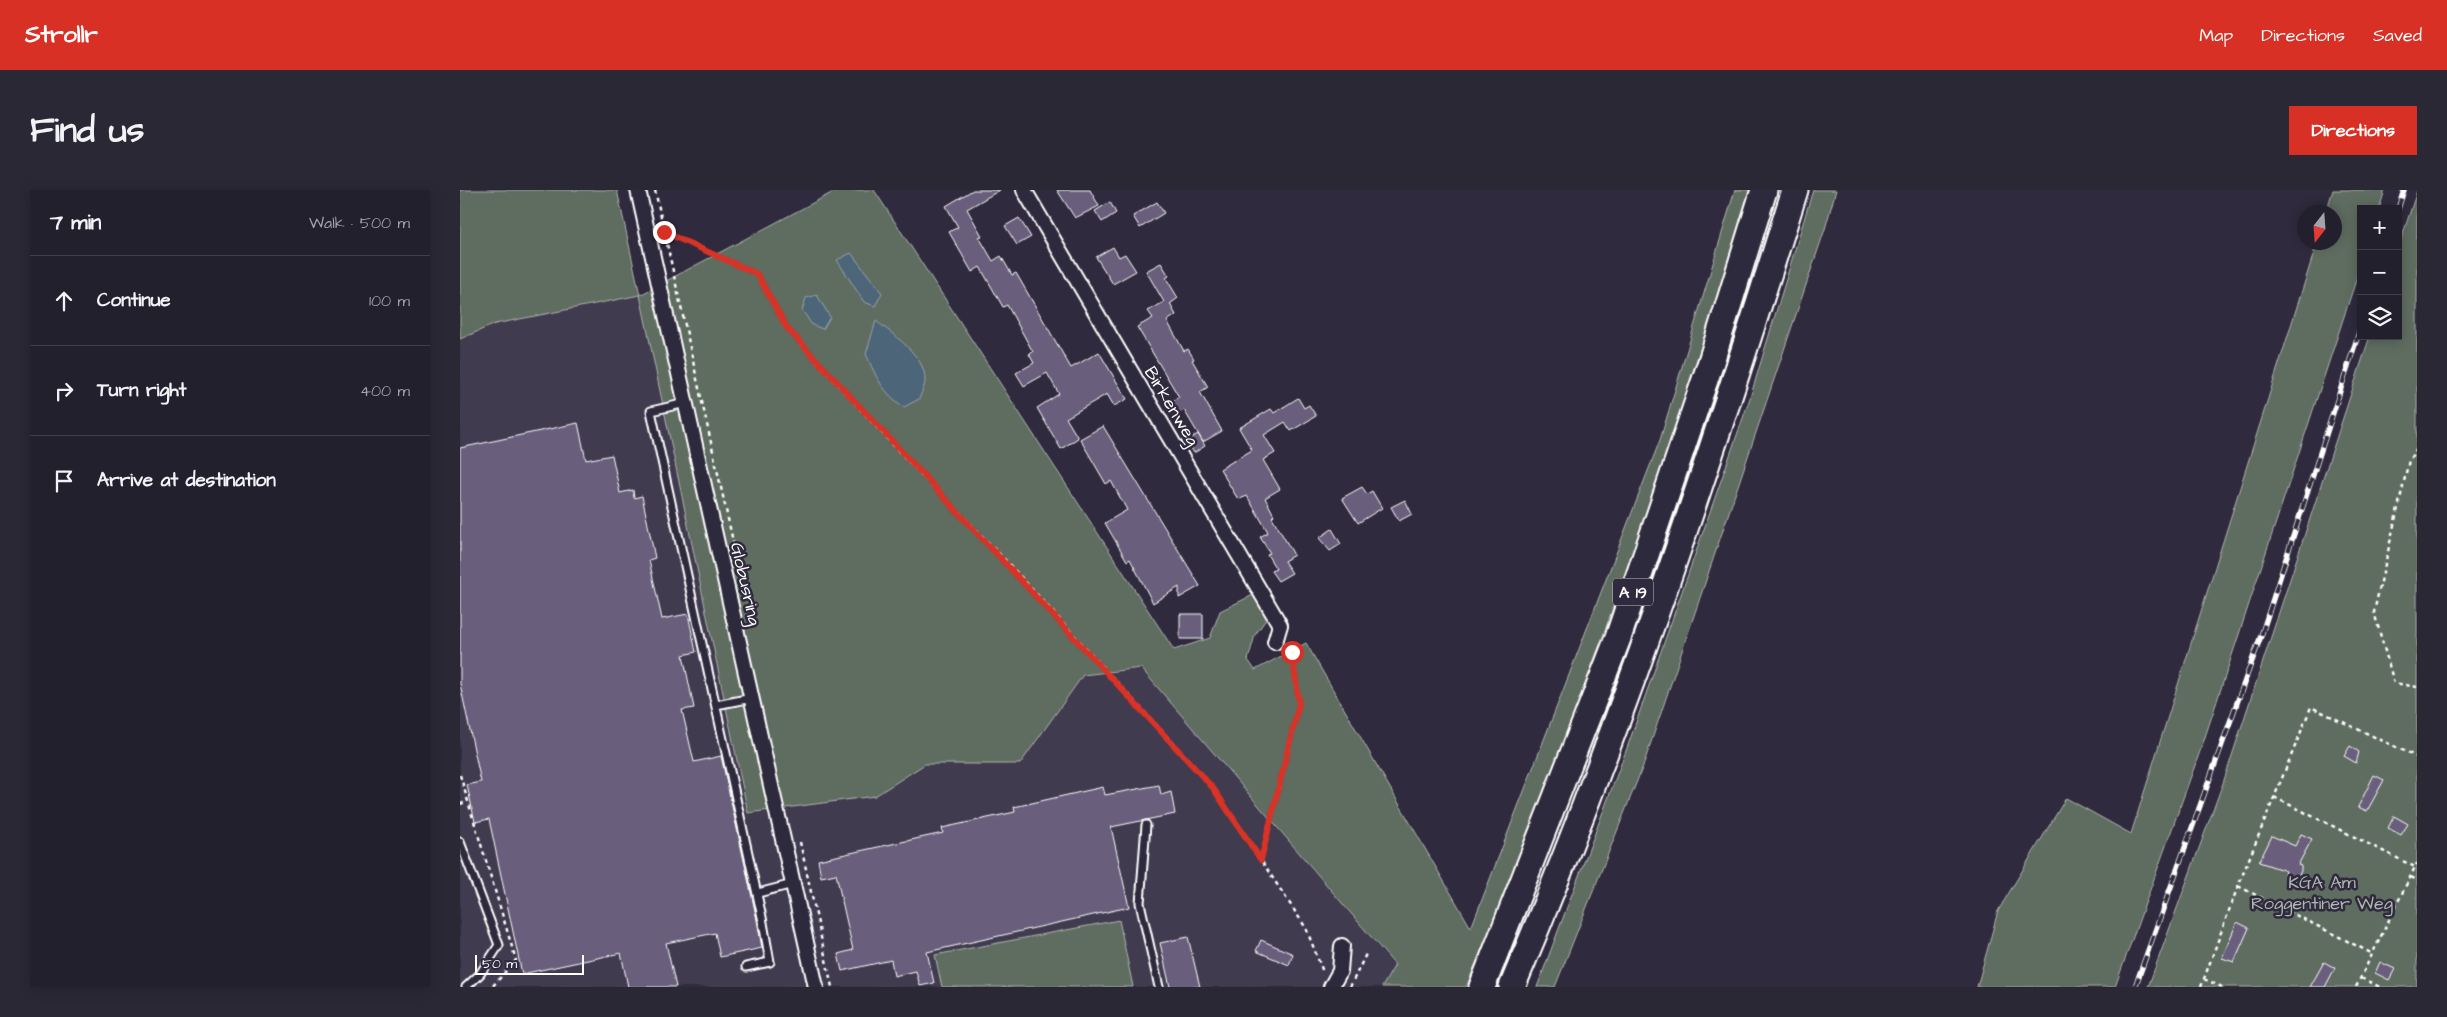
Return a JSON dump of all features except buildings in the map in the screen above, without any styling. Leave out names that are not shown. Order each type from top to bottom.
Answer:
[{"type":"highway","name":"A 19","points":[[1482,987],[1618,638],[1710,365],[1764,190]]},
{"type":"highway","name":"A 19","points":[[1512,987],[1644,647],[1738,374],[1795,190]]},
{"type":"street","name":"Globusring","points":[[638,190],[816,987]]},
{"type":"street","name":"Birkenweg","points":[[1024,190],[1280,625],[1275,642]]},
{"type":"street","points":[[1331,987],[1340,971],[1342,946]]},
{"type":"lane","points":[[686,403],[651,411],[758,893],[770,962],[746,966]]},
{"type":"lane","points":[[716,704],[752,698]]},
{"type":"lane","points":[[1146,826],[1140,903],[1159,987]]},
{"type":"lane","points":[[460,842],[499,946],[480,974],[466,987]]},
{"type":"lane","points":[[758,893],[793,884]]},
{"type":"path","points":[[655,190],[740,578]]},
{"type":"path","points":[[664,232],[757,274],[787,328],[1213,788],[1306,928],[1323,968]]},
{"type":"path","points":[[2417,448],[2409,460],[2374,612],[2394,682],[2417,687]]},
{"type":"path","points":[[1261,860],[1299,704],[1292,652],[1275,642]]},
{"type":"path","points":[[2201,987],[2238,886],[2311,707],[2417,757]]},
{"type":"path","points":[[460,776],[516,960],[492,987]]},
{"type":"path","points":[[2274,797],[2415,867]]},
{"type":"path","points":[[460,804],[467,802]]},
{"type":"path","points":[[798,835],[832,987]]},
{"type":"path","points":[[2356,987],[2417,863]]},
{"type":"path","points":[[2410,877],[2417,880]]},
{"type":"path","points":[[2238,886],[2373,954]]},
{"type":"path","points":[[1350,987],[1366,954]]},
{"type":"path","points":[[2361,978],[2380,987]]},
{"type":"path","points":[[2204,979],[2222,987]]},
{"type":"shaded area","points":[[640,295],[748,813],[875,796],[925,764],[1020,764],[1083,675],[1141,668],[1395,966],[1382,987],[460,987],[460,339],[495,324]]},
{"type":"green space","points":[[460,190],[617,190],[640,295],[495,324],[460,339]]},
{"type":"green space","points":[[837,190],[874,190],[1174,650],[1210,638],[1220,611],[1253,595],[1267,618],[1255,635],[1248,660],[1255,670],[1306,643],[1471,928],[1660,440],[1735,190],[1749,190],[1686,392],[1618,593],[1545,791],[1466,987],[1382,987],[1395,965],[1141,668],[1083,675],[1020,764],[925,764],[875,796],[748,813],[640,295]]},
{"type":"green space","points":[[1813,190],[1836,190],[1825,229],[1643,766],[1555,987],[1537,987],[1627,748],[1750,398]]},
{"type":"green space","points":[[2333,190],[2385,190],[2380,205],[2357,205],[2357,277],[2203,743],[2115,987],[1977,987],[1998,911],[2066,798],[2131,834],[2315,250],[2342,250],[2342,205],[2328,205]]},
{"type":"green space","name":"KGA Am Roggentiner Weg","points":[[2417,191],[2417,987],[2148,987],[2223,783],[2369,340],[2402,340],[2402,237]]},
{"type":"green space","points":[[1119,920],[1133,987],[942,987],[935,955]]},
{"type":"water","points":[[851,253],[882,293],[875,306],[864,302],[837,260]]},
{"type":"water","points":[[817,295],[830,317],[823,329],[812,325],[802,310],[806,298]]},
{"type":"water","points":[[876,321],[907,347],[924,371],[925,382],[919,399],[904,407],[885,390],[866,354]]},
{"type":"railway","points":[[2399,205],[2404,190]]},
{"type":"railway","points":[[2135,987],[2262,633],[2357,338]]},
{"type":"route","points":[[664,232],[757,274],[787,328],[896,448],[1008,563],[1213,788],[1261,860],[1299,704],[1292,652]]}]
